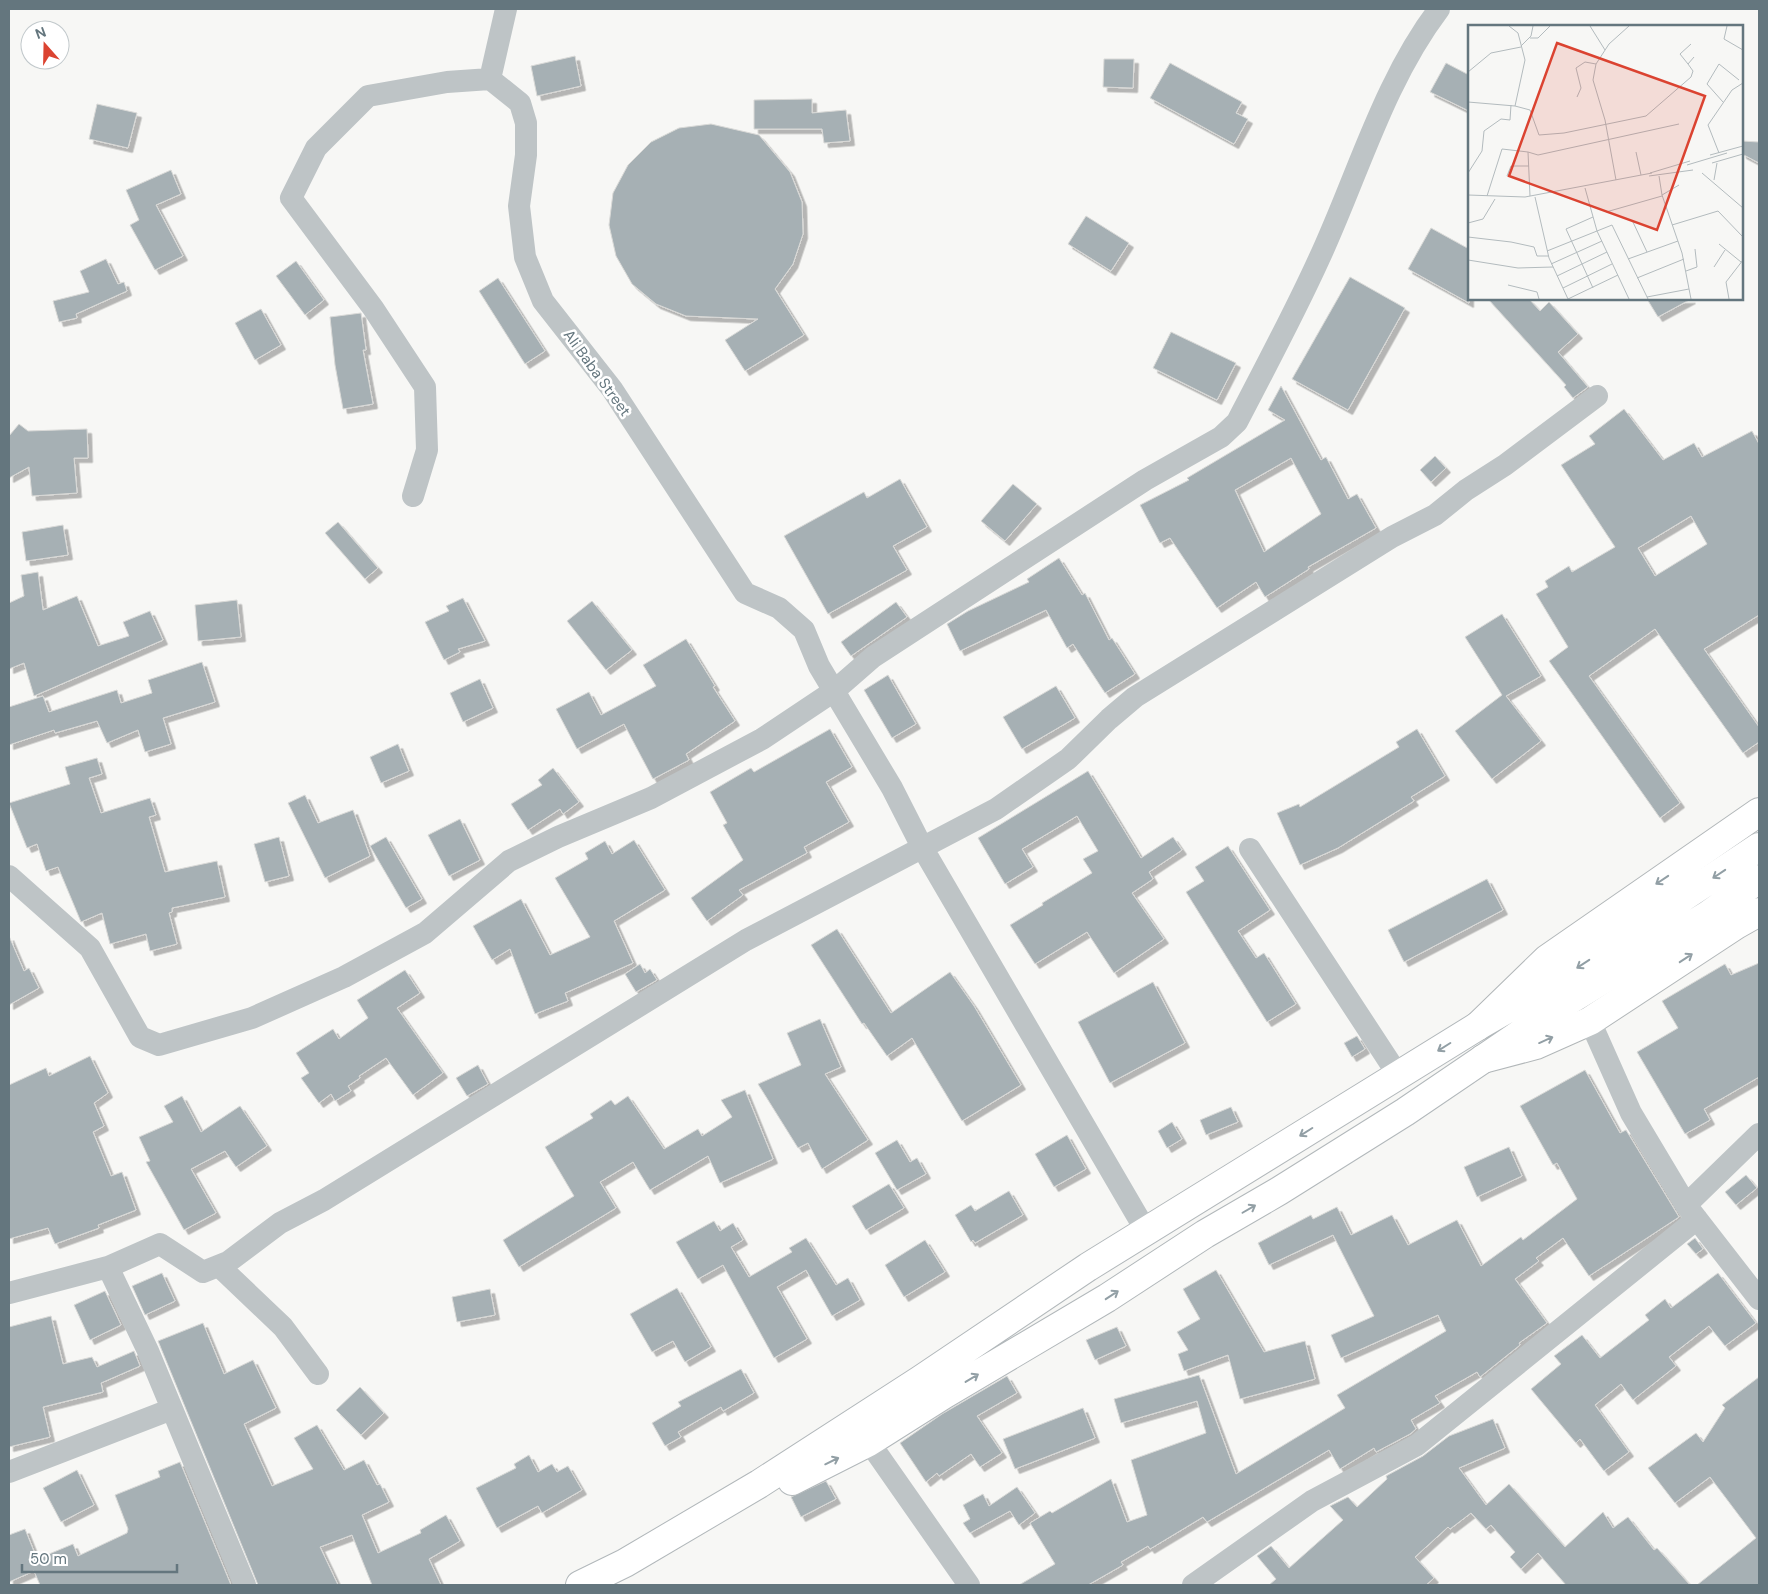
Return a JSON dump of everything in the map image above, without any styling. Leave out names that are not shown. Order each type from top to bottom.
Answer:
[{"type":"main road","points":[[1478,1026],[1547,959],[1759,812]]},
{"type":"main road","points":[[606,1585],[635,1571],[769,1492],[858,1435],[1088,1267],[1478,1026],[1564,976],[1759,846]]},
{"type":"main road","points":[[580,1585],[625,1563],[759,1484],[945,1394],[1107,1298],[1205,1234],[1280,1191],[1573,998],[1708,916],[1759,879]]},
{"type":"main road","points":[[1483,1059],[1536,1045],[1590,1021],[1736,925],[1759,912]]},
{"type":"street","points":[[413,496],[427,450],[425,387],[373,308],[291,198],[316,148],[368,96],[447,82],[490,79],[506,9]]},
{"type":"street","points":[[9,876],[90,948],[140,1037],[159,1045],[252,1018],[344,977],[425,933],[509,861],[558,837],[651,798],[762,739],[834,691],[873,656],[1145,480],[1221,438],[1237,422],[1320,258],[1392,86],[1426,26],[1439,9]]},
{"type":"street","name":"Ali Baba Street","points":[[490,79],[520,103],[526,123],[526,155],[519,206],[525,257],[543,301],[612,389],[745,593],[779,608],[804,630],[819,666],[892,788],[922,847],[1146,1231]]},
{"type":"street","points":[[9,1293],[108,1267],[160,1244],[203,1272],[228,1262],[280,1222],[324,1200],[746,940],[996,809],[1068,759],[1109,719],[1135,697],[1383,542],[1436,515],[1466,490],[1505,465],[1598,396]]},
{"type":"street","points":[[1250,849],[1398,1075]]},
{"type":"street","points":[[1590,1021],[1631,1113],[1691,1212],[1759,1299]]},
{"type":"street","points":[[1193,1585],[1312,1501],[1417,1445],[1691,1212],[1759,1134]]},
{"type":"street","points":[[218,1266],[283,1327],[318,1374]]},
{"type":"street","points":[[108,1267],[148,1351],[245,1585]]},
{"type":"street","points":[[9,1472],[172,1409]]},
{"type":"street","points":[[858,1435],[969,1585]]},
{"type":"building","points":[[575,56],[581,86],[537,96],[531,66]]},
{"type":"building","points":[[1104,59],[1134,59],[1133,88],[1103,87]]},
{"type":"building","points":[[1170,63],[1242,102],[1236,113],[1248,119],[1234,144],[1150,98]]},
{"type":"building","points":[[1446,63],[1468,74],[1468,111],[1430,92]]},
{"type":"building","points":[[812,99],[812,113],[846,110],[850,141],[824,143],[822,129],[754,129],[754,100]]},
{"type":"building","points":[[97,104],[137,113],[128,148],[89,139]]},
{"type":"building","points":[[711,124],[759,135],[790,172],[802,202],[803,234],[793,264],[775,289],[804,335],[745,371],[725,340],[758,319],[686,316],[656,304],[632,284],[616,256],[609,225],[613,193],[628,165],[651,142],[679,128]]},
{"type":"building","points":[[1743,141],[1759,142],[1759,163],[1743,155]]},
{"type":"building","points":[[171,170],[181,194],[156,205],[183,256],[155,270],[130,225],[139,220],[126,190]]},
{"type":"building","points":[[1086,216],[1129,243],[1111,271],[1068,244]]},
{"type":"building","points":[[1431,228],[1468,248],[1469,303],[1408,269]]},
{"type":"building","points":[[106,259],[118,284],[124,282],[127,291],[76,314],[77,318],[59,322],[53,301],[89,292],[80,271]]},
{"type":"building","points":[[296,261],[324,300],[305,315],[276,276]]},
{"type":"building","points":[[1350,277],[1405,308],[1348,410],[1292,379]]},
{"type":"building","points":[[498,278],[545,351],[525,364],[479,291]]},
{"type":"building","points":[[1489,300],[1530,300],[1540,311],[1549,302],[1578,334],[1558,352],[1588,387],[1573,398],[1564,387],[1566,385]]},
{"type":"building","points":[[1648,300],[1689,300],[1658,317]]},
{"type":"building","points":[[261,309],[281,345],[255,360],[235,323]]},
{"type":"building","points":[[361,313],[366,350],[363,350],[373,404],[343,409],[335,365],[330,317]]},
{"type":"building","points":[[1171,332],[1236,363],[1217,400],[1153,368]]},
{"type":"building","points":[[1281,386],[1321,460],[1326,457],[1348,499],[1357,494],[1376,528],[1308,567],[1309,569],[1265,597],[1256,582],[1217,608],[1170,538],[1160,543],[1140,505],[1189,480],[1187,478],[1285,420],[1268,410]],"holes":[[[1291,458],[1321,514],[1264,552],[1235,490]]]},
{"type":"building","points":[[1624,409],[1663,460],[1694,443],[1702,457],[1752,431],[1759,444],[1759,615],[1704,649],[1759,727],[1759,742],[1743,753],[1655,629],[1589,676],[1680,803],[1660,818],[1549,661],[1568,647],[1536,594],[1548,587],[1545,581],[1569,566],[1572,572],[1615,547],[1561,465],[1595,444],[1589,436]],"holes":[[[1691,516],[1707,544],[1655,576],[1638,548]]]},
{"type":"building","points":[[19,424],[28,431],[87,429],[88,458],[74,458],[77,493],[32,496],[29,467],[9,478],[9,436]]},
{"type":"building","points":[[1435,456],[1446,468],[1431,482],[1420,470]]},
{"type":"building","points":[[900,479],[927,527],[893,546],[907,570],[828,614],[784,536],[864,492],[867,498]]},
{"type":"building","points":[[1013,484],[1037,504],[1005,541],[981,521]]},
{"type":"building","points":[[338,522],[378,568],[365,579],[325,533]]},
{"type":"building","points":[[63,525],[68,555],[26,561],[22,532]]},
{"type":"building","points":[[1059,558],[1082,595],[1085,593],[1109,640],[1112,638],[1135,674],[1105,693],[1073,644],[1067,648],[1046,610],[960,651],[947,624],[968,611],[1029,582],[1027,579]]},
{"type":"building","points":[[38,572],[43,610],[77,596],[98,646],[129,636],[123,622],[150,611],[163,640],[34,696],[24,663],[9,669],[9,603],[24,596],[21,575]]},
{"type":"building","points":[[463,598],[485,641],[458,649],[460,652],[444,660],[425,622],[449,611],[446,606]]},
{"type":"building","points":[[237,600],[241,637],[198,641],[195,605]]},
{"type":"building","points":[[592,601],[632,650],[606,670],[567,621]]},
{"type":"building","points":[[896,602],[907,617],[851,656],[841,642]]},
{"type":"building","points":[[1502,614],[1541,676],[1506,696],[1541,741],[1492,779],[1455,731],[1502,695],[1465,637]]},
{"type":"building","points":[[686,639],[735,721],[686,754],[689,760],[653,779],[624,724],[577,749],[556,709],[589,692],[601,715],[656,686],[643,665]]},
{"type":"building","points":[[202,662],[215,702],[163,718],[171,744],[145,752],[138,730],[107,743],[97,721],[55,733],[54,730],[9,745],[9,707],[43,696],[49,712],[117,690],[121,703],[152,693],[148,680]]},
{"type":"building","points":[[888,675],[916,724],[892,738],[864,690]]},
{"type":"building","points":[[480,679],[493,708],[463,722],[450,693]]},
{"type":"building","points":[[1056,686],[1075,718],[1022,749],[1003,717]]},
{"type":"building","points":[[830,729],[852,767],[826,782],[849,822],[804,847],[807,853],[739,890],[743,895],[707,921],[691,898],[743,860],[723,825],[727,823],[710,792],[751,768],[754,772]]},
{"type":"building","points":[[1417,729],[1445,776],[1411,797],[1414,801],[1338,848],[1300,865],[1277,813],[1299,804],[1300,807],[1399,747],[1396,742]]},
{"type":"building","points":[[398,744],[409,771],[381,783],[370,757]]},
{"type":"building","points":[[97,758],[102,774],[89,778],[101,813],[150,798],[156,815],[149,817],[165,872],[217,861],[225,897],[172,908],[172,912],[169,913],[177,944],[150,951],[146,934],[110,944],[102,913],[81,922],[58,867],[46,871],[37,844],[27,848],[9,803],[70,784],[65,767]]},
{"type":"building","points":[[553,768],[579,802],[563,814],[560,809],[528,830],[511,804],[542,785],[538,780]]},
{"type":"building","points":[[1088,771],[1141,858],[1173,837],[1182,850],[1149,872],[1153,879],[1132,893],[1164,939],[1114,973],[1087,932],[1035,964],[1010,925],[1092,873],[1083,859],[1098,851],[1077,816],[1022,849],[1033,867],[1005,884],[978,838]]},
{"type":"building","points":[[305,795],[318,823],[353,810],[370,856],[325,878],[288,803]]},
{"type":"building","points":[[460,819],[480,860],[449,876],[428,835]]},
{"type":"building","points":[[279,837],[289,876],[265,882],[254,844]]},
{"type":"building","points":[[386,837],[422,899],[406,908],[370,846]]},
{"type":"building","points":[[634,840],[665,890],[614,921],[633,963],[565,993],[568,1001],[535,1014],[510,949],[492,960],[473,926],[521,899],[550,955],[590,937],[555,878],[588,859],[585,853],[605,841],[612,854]]},
{"type":"building","points":[[1228,846],[1270,910],[1238,931],[1256,958],[1264,953],[1296,1004],[1267,1022],[1186,892],[1204,881],[1195,867]]},
{"type":"building","points":[[1487,879],[1503,910],[1404,962],[1388,930]]},
{"type":"building","points":[[837,929],[891,1013],[950,972],[974,1006],[1021,1085],[962,1121],[912,1038],[887,1056],[864,1023],[862,1024],[811,945]]},
{"type":"building","points":[[9,936],[24,971],[29,968],[39,988],[9,1005]]},
{"type":"building","points":[[1759,963],[1759,1077],[1704,1109],[1710,1120],[1685,1134],[1637,1052],[1678,1028],[1662,1001],[1725,964],[1731,975]]},
{"type":"building","points":[[640,964],[645,973],[650,969],[657,980],[636,992],[625,974]]},
{"type":"building","points":[[405,970],[420,993],[397,1008],[443,1073],[413,1095],[386,1058],[359,1076],[360,1078],[348,1086],[351,1091],[335,1101],[331,1094],[319,1103],[301,1078],[309,1073],[296,1053],[333,1029],[339,1039],[368,1018],[357,1000]]},
{"type":"building","points":[[1153,982],[1185,1043],[1110,1083],[1078,1022]]},
{"type":"building","points":[[820,1019],[841,1067],[825,1074],[868,1140],[822,1169],[808,1143],[798,1148],[758,1084],[801,1065],[787,1033]]},
{"type":"building","points":[[1357,1036],[1365,1049],[1352,1057],[1344,1043]]},
{"type":"building","points":[[90,1056],[108,1093],[94,1103],[104,1126],[93,1132],[111,1176],[122,1172],[136,1210],[98,1225],[99,1228],[55,1244],[48,1228],[9,1239],[9,1085],[46,1068],[49,1076]]},
{"type":"building","points":[[478,1065],[488,1084],[467,1096],[456,1078]]},
{"type":"building","points":[[1585,1070],[1620,1133],[1626,1130],[1679,1217],[1589,1276],[1563,1238],[1536,1258],[1539,1261],[1515,1279],[1547,1323],[1519,1343],[1520,1345],[1480,1377],[1477,1372],[1435,1396],[1440,1403],[1411,1420],[1416,1429],[1410,1434],[1376,1452],[1374,1448],[1340,1469],[1329,1450],[1207,1522],[1203,1517],[1150,1549],[1148,1546],[1121,1562],[1123,1565],[1088,1585],[1019,1585],[1055,1564],[1030,1523],[1050,1511],[1052,1513],[1111,1479],[1127,1522],[1147,1515],[1131,1460],[1206,1433],[1197,1401],[1121,1423],[1114,1399],[1199,1375],[1236,1474],[1345,1408],[1337,1395],[1446,1331],[1438,1315],[1341,1358],[1331,1335],[1374,1316],[1333,1235],[1269,1265],[1258,1243],[1311,1215],[1313,1219],[1337,1207],[1351,1235],[1392,1215],[1408,1245],[1457,1220],[1481,1266],[1521,1237],[1523,1240],[1577,1199],[1557,1163],[1553,1165],[1520,1106]]},
{"type":"building","points":[[745,1090],[773,1159],[720,1183],[708,1156],[650,1190],[633,1162],[600,1182],[616,1208],[519,1267],[503,1240],[574,1196],[545,1147],[593,1118],[590,1114],[611,1100],[615,1105],[628,1096],[664,1149],[698,1129],[702,1136],[732,1117],[721,1100]]},
{"type":"building","points":[[182,1096],[201,1132],[240,1106],[267,1146],[236,1167],[225,1151],[191,1169],[216,1213],[184,1230],[146,1162],[150,1161],[139,1137],[173,1122],[164,1106]]},
{"type":"building","points":[[1231,1107],[1238,1122],[1206,1135],[1200,1120]]},
{"type":"building","points":[[1172,1122],[1182,1139],[1167,1148],[1158,1131]]},
{"type":"building","points":[[1067,1135],[1086,1169],[1054,1187],[1035,1154]]},
{"type":"building","points":[[897,1140],[910,1162],[917,1158],[926,1174],[897,1190],[875,1153]]},
{"type":"building","points":[[1509,1147],[1522,1176],[1477,1197],[1464,1167]]},
{"type":"building","points":[[1746,1175],[1757,1188],[1736,1205],[1725,1192]]},
{"type":"building","points":[[889,1184],[904,1208],[866,1230],[852,1206]]},
{"type":"building","points":[[1009,1191],[1023,1215],[975,1243],[973,1240],[971,1242],[955,1215],[971,1205],[975,1211]]},
{"type":"building","points":[[714,1221],[720,1231],[733,1223],[743,1240],[731,1247],[749,1277],[792,1252],[789,1248],[806,1238],[836,1285],[848,1278],[860,1300],[832,1316],[806,1270],[777,1287],[807,1339],[774,1358],[723,1265],[698,1279],[676,1242]]},
{"type":"building","points":[[1695,1238],[1703,1249],[1696,1254],[1687,1244]]},
{"type":"building","points":[[925,1240],[945,1272],[904,1297],[885,1265]]},
{"type":"building","points":[[1216,1270],[1264,1352],[1305,1341],[1315,1379],[1240,1399],[1228,1355],[1184,1371],[1178,1354],[1188,1350],[1177,1332],[1200,1319],[1183,1289]]},
{"type":"building","points":[[162,1273],[175,1301],[145,1315],[132,1286]]},
{"type":"building","points":[[1718,1273],[1756,1323],[1725,1346],[1709,1326],[1669,1357],[1676,1366],[1633,1400],[1621,1384],[1595,1405],[1629,1452],[1604,1471],[1580,1439],[1576,1443],[1531,1389],[1561,1364],[1554,1356],[1582,1335],[1600,1358],[1649,1320],[1645,1315],[1665,1299],[1671,1308]]},
{"type":"building","points":[[677,1288],[711,1347],[685,1362],[673,1341],[652,1352],[630,1314]]},
{"type":"building","points":[[490,1289],[495,1315],[457,1322],[452,1297]]},
{"type":"building","points":[[105,1291],[121,1325],[90,1340],[74,1305]]},
{"type":"building","points":[[51,1316],[63,1364],[92,1357],[97,1367],[134,1351],[140,1366],[101,1383],[103,1392],[43,1407],[50,1437],[9,1447],[9,1327]]},
{"type":"building","points":[[203,1323],[224,1374],[253,1360],[276,1408],[244,1424],[272,1486],[313,1469],[294,1438],[317,1425],[344,1470],[364,1460],[377,1485],[380,1484],[389,1502],[362,1515],[378,1553],[421,1533],[420,1530],[446,1515],[460,1541],[429,1559],[441,1585],[372,1585],[352,1535],[320,1547],[338,1585],[258,1585],[158,1341]]},
{"type":"building","points":[[1117,1327],[1126,1346],[1095,1360],[1086,1340]]},
{"type":"building","points":[[741,1369],[754,1393],[723,1411],[721,1407],[678,1432],[681,1437],[665,1446],[652,1423],[681,1406],[678,1402]]},
{"type":"building","points":[[1007,1376],[1017,1393],[977,1416],[1002,1453],[980,1467],[971,1454],[939,1476],[937,1473],[926,1482],[900,1443],[942,1414]]},
{"type":"building","points":[[1759,1377],[1759,1585],[1697,1585],[1756,1538],[1710,1477],[1675,1503],[1648,1468],[1696,1433],[1703,1442],[1725,1408],[1722,1405]]},
{"type":"building","points":[[360,1387],[384,1413],[361,1435],[336,1410]]},
{"type":"building","points":[[1083,1408],[1095,1438],[1015,1469],[1003,1439]]},
{"type":"building","points":[[1493,1419],[1505,1448],[1459,1468],[1486,1505],[1509,1484],[1565,1547],[1603,1512],[1613,1528],[1628,1517],[1654,1550],[1657,1548],[1690,1585],[1566,1585],[1538,1553],[1521,1569],[1510,1557],[1515,1552],[1491,1525],[1486,1529],[1471,1513],[1450,1529],[1448,1527],[1415,1557],[1434,1578],[1426,1585],[1269,1585],[1276,1579],[1257,1556],[1271,1546],[1289,1568],[1343,1520],[1330,1506],[1348,1497],[1357,1507],[1387,1479],[1386,1476],[1423,1456],[1449,1436]]},
{"type":"building","points":[[529,1455],[538,1472],[552,1464],[557,1472],[568,1466],[582,1490],[542,1513],[538,1506],[497,1528],[476,1488],[516,1468],[514,1464]]},
{"type":"building","points":[[180,1462],[231,1585],[40,1585],[34,1571],[9,1582],[9,1535],[25,1529],[37,1559],[73,1544],[78,1556],[127,1533],[128,1529],[115,1495],[160,1477],[158,1471]]},
{"type":"building","points":[[77,1470],[94,1505],[61,1522],[43,1488]]},
{"type":"building","points":[[826,1481],[836,1499],[801,1517],[791,1497]]},
{"type":"building","points":[[1017,1487],[1035,1513],[1019,1525],[1010,1511],[970,1533],[963,1523],[970,1519],[963,1505],[983,1494],[989,1506]]}]
